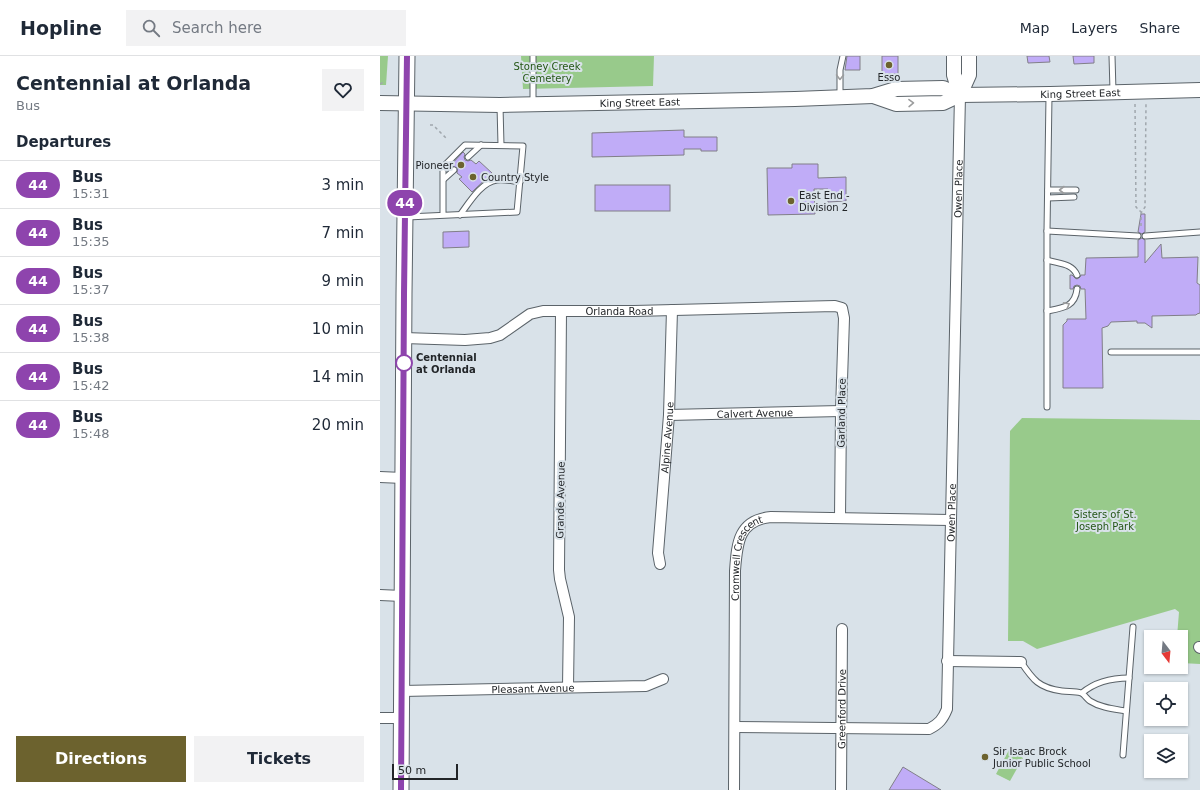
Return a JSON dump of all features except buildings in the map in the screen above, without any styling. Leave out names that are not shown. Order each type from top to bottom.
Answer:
[{"type":"main road","points":[[401,790],[404,217],[407,56]]},
{"type":"main road","points":[[954,56],[954,75],[960,95]]},
{"type":"main road","points":[[960,95],[969,75],[969,56]]},
{"type":"main road","name":"King Street East","points":[[380,103],[500,105],[874,96],[896,104],[943,103],[960,95],[1200,90]]},
{"type":"street","name":"Owen Place","points":[[735,727],[929,729],[938,724],[944,718],[947,709],[960,95]]},
{"type":"street","name":"Orlanda Road","points":[[404,338],[483,340],[500,335],[530,314],[543,311],[672,310],[828,306],[842,308]]},
{"type":"street","name":"Garland Place","points":[[840,518],[844,318],[842,308]]},
{"type":"street","name":"Alpine Avenue","points":[[660,564],[658,553],[669,415],[672,310]]},
{"type":"street","name":"Grande Avenue","points":[[561,311],[559,570],[569,617],[568,687]]},
{"type":"street","name":"Calvert Avenue","points":[[669,415],[841,411]]},
{"type":"street","points":[[380,477],[403,478]]},
{"type":"street","name":"Cromwell Crescent","points":[[734,790],[735,571],[736,555],[742,532],[750,523],[760,518],[950,520]]},
{"type":"street","points":[[380,595],[402,596]]},
{"type":"street","name":"Greenford Drive","points":[[841,790],[842,628]]},
{"type":"street","points":[[947,661],[1022,662]]},
{"type":"street","name":"Pleasant Avenue","points":[[402,690],[646,686],[664,679]]},
{"type":"street","points":[[380,718],[401,718]]},
{"type":"lane","points":[[533,56],[533,104]]},
{"type":"lane","points":[[840,97],[840,70],[843,56]]},
{"type":"lane","points":[[1112,56],[1113,92]]},
{"type":"lane","points":[[1048,407],[1047,231],[1050,94]]},
{"type":"lane","points":[[500,105],[500,145]]},
{"type":"lane","points":[[404,217],[517,212],[523,146],[465,145],[443,167],[443,215]]},
{"type":"lane","points":[[468,157],[481,145]]},
{"type":"lane","points":[[444,179],[454,170]]},
{"type":"lane","points":[[460,214],[477,193],[491,182],[496,180],[520,182]]},
{"type":"lane","points":[[1048,190],[1076,190]]},
{"type":"lane","points":[[1048,198],[1074,198]]},
{"type":"lane","points":[[1047,231],[1138,236]]},
{"type":"lane","points":[[1145,236],[1200,232]]},
{"type":"lane","points":[[1047,260],[1066,264],[1075,269],[1077,275]]},
{"type":"lane","points":[[1047,311],[1064,308],[1076,297],[1077,289]]},
{"type":"lane","points":[[1110,352],[1200,352]]},
{"type":"lane","points":[[1123,755],[1133,627]]},
{"type":"lane","points":[[1022,662],[1031,677],[1044,687],[1059,691],[1082,693],[1089,700],[1103,707],[1126,711]]},
{"type":"lane","points":[[1082,693],[1090,686],[1102,682],[1116,678],[1129,678]]},
{"type":"path","points":[[380,84],[384,82]]},
{"type":"path","points":[[1140,92],[1145,207],[1141,213]]},
{"type":"path","points":[[1140,92],[1136,207],[1141,213],[1142,226]]},
{"type":"path","points":[[430,125],[433,124],[446,138]]},
{"type":"green space","points":[[380,56],[388,56],[386,85],[380,85]]},
{"type":"green space","name":"Stoney Creek Cemetery","points":[[521,56],[654,56],[653,86],[523,89]]},
{"type":"green space","name":"Sisters of St. Joseph Park","points":[[1022,418],[1200,420],[1200,664],[1188,663],[1188,630],[1178,630],[1179,612],[1175,609],[1037,649],[1023,641],[1008,641],[1010,431]]},
{"type":"green space","points":[[1009,750],[1023,758],[1010,781],[996,774]]},
{"type":"bus line","name":"44","points":[[401,790],[407,56]]},
{"type":"place","name":"Esso","points":[[889,65]]},
{"type":"place","name":"Pioneer","points":[[461,165]]},
{"type":"place","name":"Country Style","points":[[473,177]]},
{"type":"place","name":"East End - Division 2","points":[[791,201]]},
{"type":"place","name":"Centennial at Orlanda","points":[[404,363]]},
{"type":"place","name":"Sir Isaac Brock Junior Public School","points":[[985,757]]}]
